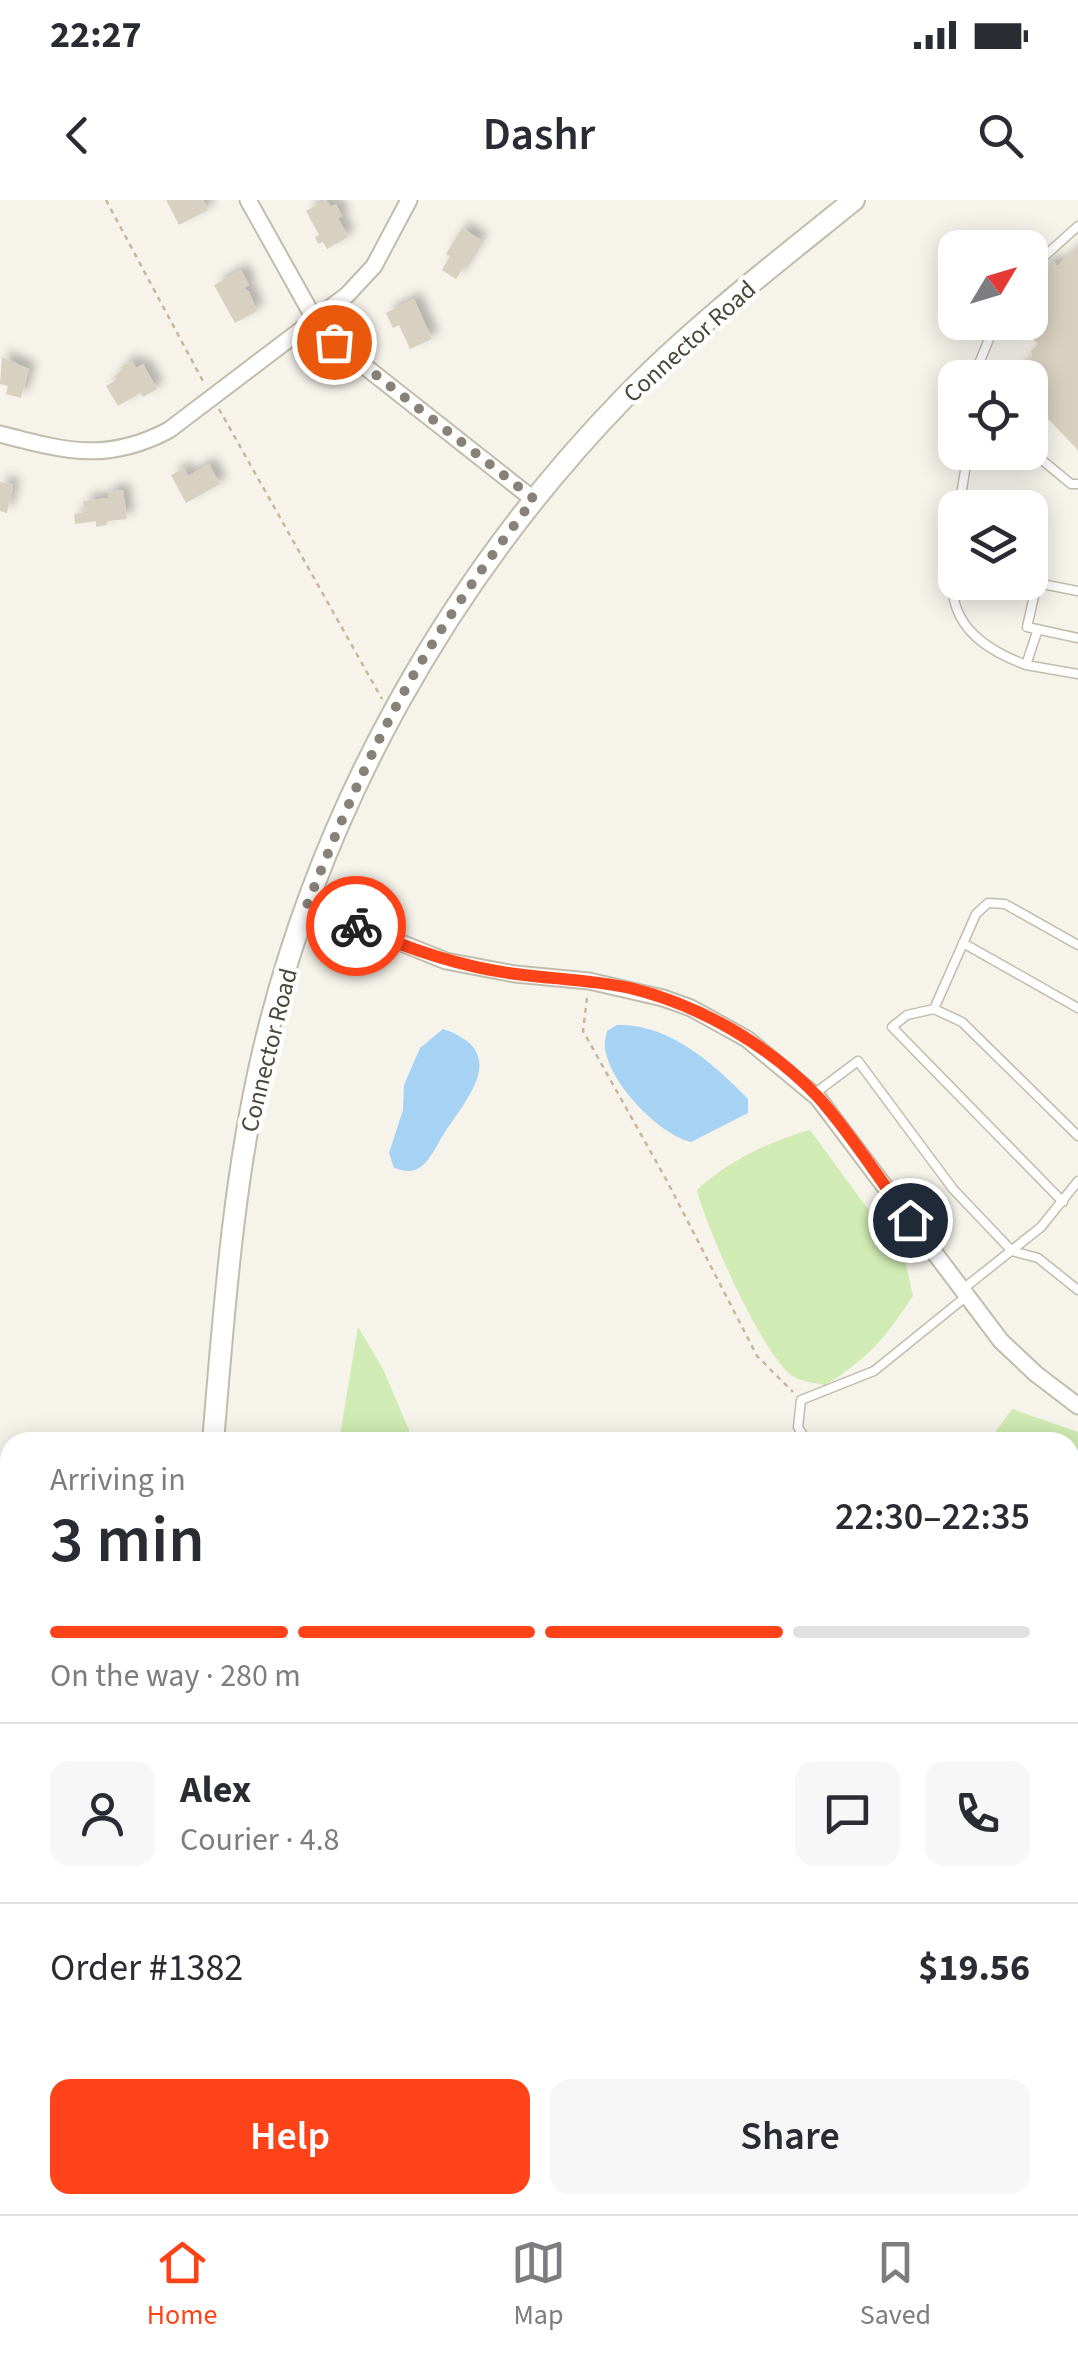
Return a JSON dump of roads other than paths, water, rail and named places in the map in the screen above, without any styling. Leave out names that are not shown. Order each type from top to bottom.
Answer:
[{"type":"street","points":[[248,200],[315,320],[334,342],[534,499]]},
{"type":"street","points":[[0,434],[80,452],[140,446],[168,430],[347,295],[374,266],[409,200]]},
{"type":"street","name":"Connector Road","points":[[214,1432],[230,1259],[252,1105],[278,994],[332,841],[392,717],[472,582],[534,499],[628,394],[854,200]]},
{"type":"street","points":[[307,905],[446,962],[630,988],[691,1008],[747,1039],[814,1094],[1002,1341],[1078,1406]]},
{"type":"lane","points":[[1048,253],[1078,226]]},
{"type":"lane","points":[[1048,465],[1071,484],[1078,484]]},
{"type":"lane","points":[[1078,591],[1036,583],[1027,627],[1078,638]]},
{"type":"lane","points":[[954,600],[975,637],[996,654],[1026,665],[1078,674]]},
{"type":"lane","points":[[1026,665],[1038,629]]},
{"type":"lane","points":[[934,1010],[976,914],[988,903],[1005,904],[1078,945]]},
{"type":"lane","points":[[964,942],[1078,1008]]},
{"type":"lane","points":[[1063,1202],[892,1027],[908,1015],[934,1010],[962,1022],[1078,1136]]},
{"type":"lane","points":[[814,1094],[858,1060],[953,1189],[1012,1251],[1038,1258],[1078,1290]]},
{"type":"lane","points":[[801,1432],[798,1427],[802,1400],[874,1371],[1041,1226],[1078,1182]]},
{"type":"water","points":[[617,1025],[655,1031],[689,1048],[748,1099],[748,1113],[691,1142],[664,1129],[625,1091],[608,1061],[607,1031]]},
{"type":"water","points":[[443,1029],[475,1049],[478,1075],[465,1103],[426,1162],[411,1171],[394,1168],[389,1153],[403,1110],[404,1085],[420,1048]]}]
